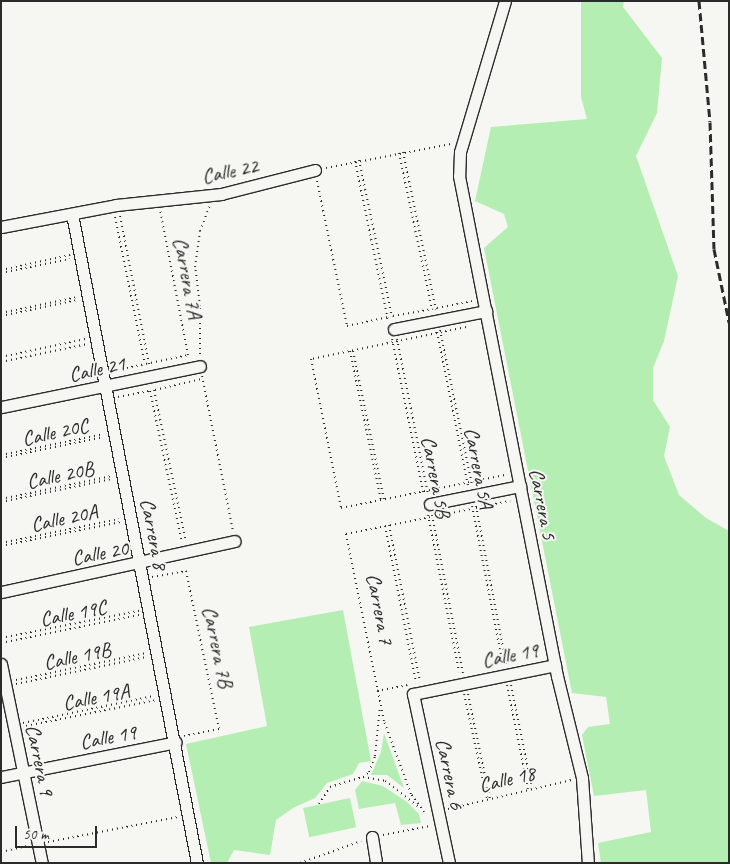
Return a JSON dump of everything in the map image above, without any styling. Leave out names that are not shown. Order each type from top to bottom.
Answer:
[{"type":"street","name":"Carrera 5","points":[[505,1],[462,147],[459,176],[555,665],[582,778],[588,863]]},
{"type":"street","name":"Calle 22","points":[[1,227],[72,214],[221,194],[315,170]]},
{"type":"street","name":"Carrera 8","points":[[72,214],[159,653],[198,863]]},
{"type":"street","points":[[392,329],[486,311]]},
{"type":"street","name":"Calle 21","points":[[1,407],[200,366]]},
{"type":"street","points":[[427,504],[520,486]]},
{"type":"street","name":"Calle 20","points":[[1,592],[141,564],[235,541]]},
{"type":"street","name":"Carrera 9","points":[[1,664],[42,863]]},
{"type":"street","name":"Calle 19","points":[[417,693],[555,665]]},
{"type":"street","name":"Carrera 6","points":[[417,693],[440,810],[448,863]]},
{"type":"street","name":"Calle 19","points":[[1,777],[176,742]]},
{"type":"street","points":[[372,837],[376,863]]},
{"type":"path","points":[[462,147],[403,152],[315,170],[347,326],[484,299]]},
{"type":"path","name":"Carrera 5A","points":[[403,152],[436,308],[437,333],[467,482],[476,508],[528,789]]},
{"type":"path","name":"Carrera 5A","points":[[399,153],[432,309],[441,332],[471,482],[472,509],[532,788]]},
{"type":"path","name":"Carrera 5B","points":[[359,160],[392,316],[393,342],[423,492],[433,517],[463,683]]},
{"type":"path","name":"Carrera 5B","points":[[355,161],[388,317],[397,341],[428,491],[429,518],[488,799]]},
{"type":"path","name":"Carrera 7A","points":[[159,206],[188,355]]},
{"type":"path","points":[[114,208],[145,364]]},
{"type":"path","points":[[118,208],[149,364]]},
{"type":"path","points":[[1,271],[80,255]]},
{"type":"path","points":[[1,314],[88,296]]},
{"type":"path","points":[[469,327],[311,359],[341,508],[518,472]]},
{"type":"path","points":[[1,357],[97,339]]},
{"type":"path","points":[[1,362],[97,339]]},
{"type":"path","points":[[352,351],[382,500]]},
{"type":"path","name":"Calle 21","points":[[103,373],[188,355]]},
{"type":"path","name":"Calle 21","points":[[108,399],[202,378]]},
{"type":"path","points":[[154,390],[186,543]]},
{"type":"path","points":[[150,391],[182,544]]},
{"type":"path","name":"Calle 20C","points":[[1,454],[115,433]]},
{"type":"path","name":"Calle 20C","points":[[1,458],[115,433]]},
{"type":"path","name":"Calle 20B","points":[[1,500],[124,475]]},
{"type":"path","points":[[417,693],[385,526],[522,498]]},
{"type":"path","name":"Calle 20A","points":[[1,545],[132,518]]},
{"type":"path","points":[[389,525],[417,693]]},
{"type":"path","name":"Carrera 7","points":[[385,526],[346,534],[377,691],[394,753],[411,794],[424,812]]},
{"type":"path","name":"Calle 20","points":[[144,578],[186,571]]},
{"type":"path","name":"Carrera 7B","points":[[176,742],[182,737],[219,729],[186,571]]},
{"type":"path","name":"Calle 19C","points":[[1,638],[150,610]]},
{"type":"path","name":"Calle 19C","points":[[1,643],[150,610]]},
{"type":"path","name":"Calle 19B","points":[[5,684],[159,653]]},
{"type":"path","name":"Calle 19A","points":[[14,727],[167,696]]},
{"type":"path","points":[[319,804],[330,787],[363,777],[369,772],[375,756],[380,703]]},
{"type":"path","points":[[363,777],[385,781],[407,795],[424,812],[442,824]]},
{"type":"path","name":"Calle 18","points":[[440,810],[582,778]]},
{"type":"path","points":[[1,852],[189,815]]},
{"type":"green space","points":[[581,1],[624,1],[623,7],[662,58],[657,113],[636,156],[678,276],[664,341],[653,368],[653,400],[670,427],[664,456],[679,495],[706,518],[729,531],[729,863],[601,863],[598,843],[651,832],[646,790],[594,796],[582,735],[588,727],[610,724],[606,697],[572,693],[484,248],[508,227],[504,214],[475,201],[491,127],[587,119],[581,97]]},
{"type":"green space","points":[[343,610],[371,761],[359,763],[353,774],[327,783],[315,798],[293,808],[276,820],[270,855],[234,850],[227,863],[211,863],[186,744],[267,726],[249,627]]},
{"type":"green space","points":[[384,733],[404,788],[387,775],[371,775],[381,752]]},
{"type":"green space","points":[[362,781],[383,786],[407,802],[419,814],[421,823],[401,825],[395,803],[359,809],[355,790]]},
{"type":"green space","points":[[350,798],[356,827],[309,837],[303,808]]},
{"type":"railway","points":[[699,1],[710,122],[714,249],[729,322]]}]
